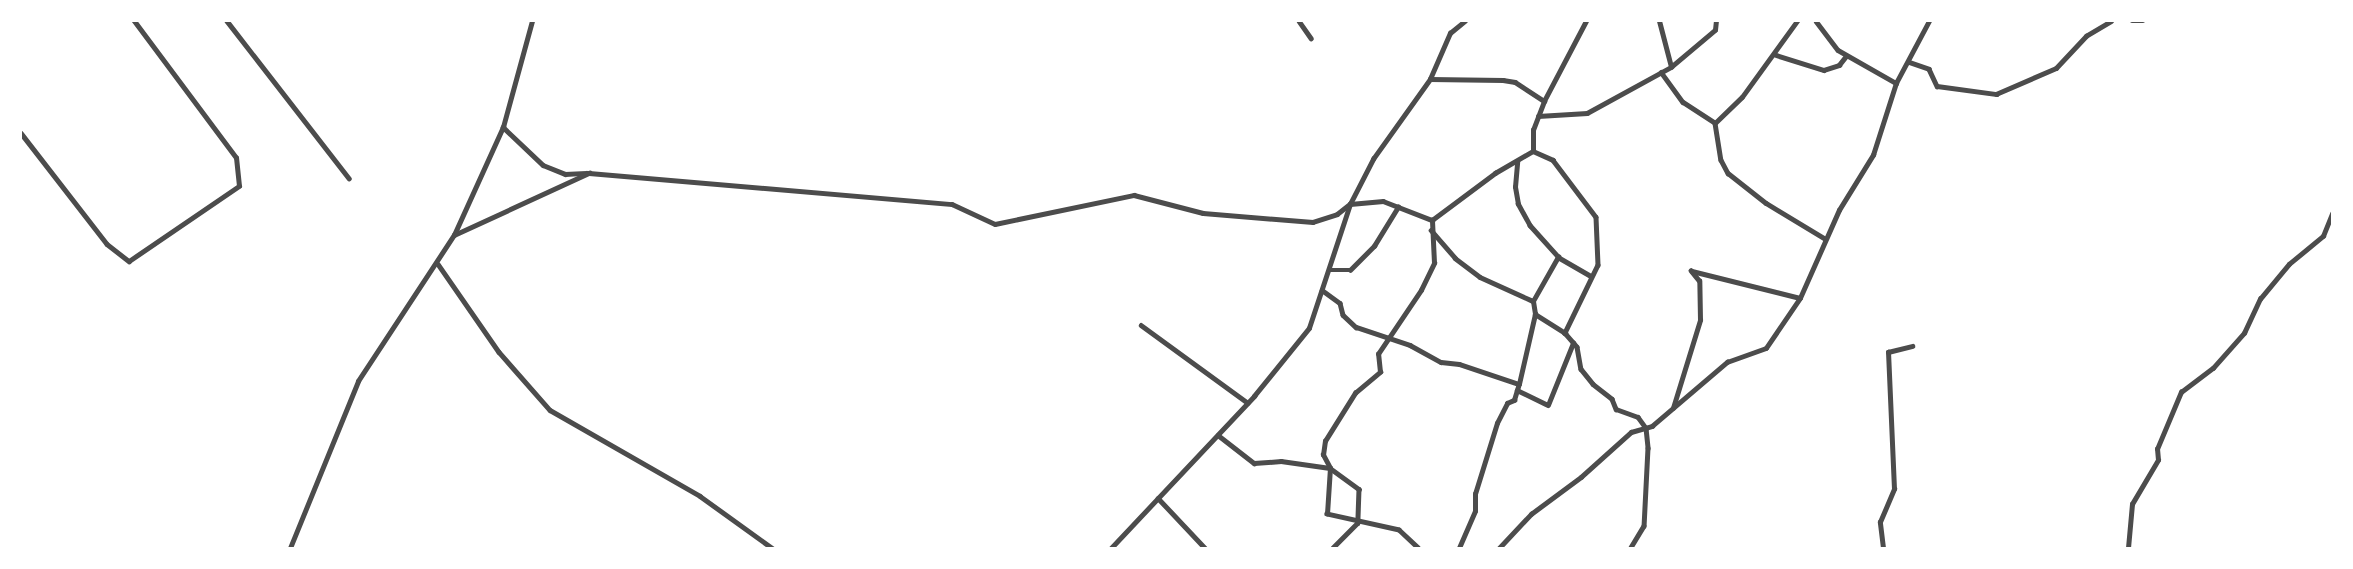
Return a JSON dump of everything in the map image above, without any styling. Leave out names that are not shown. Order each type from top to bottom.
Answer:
[{"type":"street","points":[[21,133],[107,244],[129,261],[239,186],[236,158],[134,21]]},
{"type":"street","points":[[226,21],[349,178]]},
{"type":"street","points":[[290,548],[358,381],[438,264],[454,235],[503,127],[532,21]]},
{"type":"street","points":[[1299,21],[1311,38]]},
{"type":"street","points":[[1111,548],[1248,403],[1310,328],[1350,204],[1373,159],[1430,79],[1450,33],[1465,21]]},
{"type":"street","points":[[1533,151],[1533,130],[1544,101],[1586,21]]},
{"type":"street","points":[[1659,21],[1671,67]]},
{"type":"street","points":[[1538,116],[1587,113],[1671,67],[1715,30],[1716,21]]},
{"type":"street","points":[[1715,123],[1743,97],[1763,65],[1776,55],[1797,21]]},
{"type":"street","points":[[1816,21],[1831,44],[1846,56],[1896,83]]},
{"type":"street","points":[[1499,548],[1531,514],[1581,477],[1631,432],[1646,428],[1727,362],[1766,348],[1800,298],[1824,238],[1873,155],[1896,83],[1929,21]]},
{"type":"street","points":[[1909,62],[1929,69],[1937,86],[1996,94],[2056,68],[2086,36],[2111,21]]},
{"type":"street","points":[[2132,21],[2143,21]]},
{"type":"street","points":[[1776,55],[1824,70],[1839,64],[1846,56]]},
{"type":"street","points":[[1661,72],[1683,102],[1715,123],[1720,160],[1728,173],[1766,203],[1824,238]]},
{"type":"street","points":[[1430,79],[1515,82],[1544,101]]},
{"type":"street","points":[[503,127],[543,165],[565,174],[589,173],[952,204],[995,224],[1134,195],[1203,213],[1313,222],[1337,214],[1350,204],[1383,201],[1432,220]]},
{"type":"street","points":[[1333,548],[1358,523],[1359,489],[1330,468],[1323,455],[1325,441],[1355,393],[1380,372],[1378,354],[1434,263],[1432,220],[1495,173],[1533,151]]},
{"type":"street","points":[[1533,151],[1553,160],[1596,217],[1598,265],[1565,333]]},
{"type":"street","points":[[1517,162],[1515,187],[1518,204],[1530,225],[1558,257],[1591,276]]},
{"type":"street","points":[[454,235],[589,173]]},
{"type":"street","points":[[1329,270],[1350,270],[1374,246],[1398,207]]},
{"type":"street","points":[[2128,548],[2132,504],[2158,460],[2157,448],[2181,392],[2213,369],[2244,333],[2260,299],[2289,264],[2323,236],[2332,214]]},
{"type":"street","points":[[1431,230],[1455,258],[1480,277],[1533,300]]},
{"type":"street","points":[[1459,548],[1475,511],[1474,494],[1497,423],[1519,387],[1535,314],[1533,300],[1558,257]]},
{"type":"street","points":[[438,264],[499,352],[550,410],[700,496],[772,548]]},
{"type":"street","points":[[1673,408],[1700,320],[1700,281],[1691,271],[1800,298]]},
{"type":"street","points":[[1322,290],[1340,303],[1343,315],[1356,327],[1388,340],[1410,345],[1441,362],[1459,364],[1519,387],[1548,405],[1573,344]]},
{"type":"street","points":[[1535,314],[1565,333],[1573,344],[1581,369],[1593,384],[1612,399],[1616,409],[1638,417],[1646,428],[1648,448],[1644,525],[1631,548]]},
{"type":"street","points":[[1141,326],[1248,403]]},
{"type":"street","points":[[1883,548],[1880,522],[1894,489],[1888,352],[1912,346]]},
{"type":"street","points":[[1218,435],[1254,463],[1281,461],[1330,468]]},
{"type":"street","points":[[1330,468],[1327,514],[1358,523],[1399,530],[1418,548]]},
{"type":"street","points":[[1158,498],[1205,548]]}]
